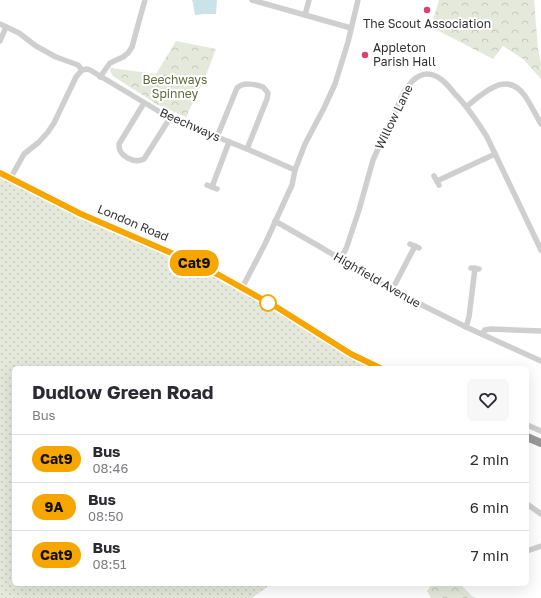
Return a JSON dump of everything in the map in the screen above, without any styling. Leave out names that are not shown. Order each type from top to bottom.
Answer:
[{"type":"highway","name":"London Road","points":[[0,174],[81,214],[219,275],[278,308],[351,354],[376,366]]},
{"type":"highway","points":[[529,438],[541,443]]},
{"type":"street","points":[[100,77],[110,63],[123,57],[132,47],[145,0]]},
{"type":"street","points":[[252,0],[351,28]]},
{"type":"street","points":[[305,16],[309,0]]},
{"type":"street","points":[[242,288],[276,221],[292,185],[295,170],[305,144],[335,84],[340,71],[358,0]]},
{"type":"street","name":"Beechways","points":[[0,24],[19,33],[36,46],[78,65],[82,70],[87,69],[170,118],[295,170]]},
{"type":"street","points":[[0,41],[6,27]]},
{"type":"street","points":[[10,178],[24,154],[39,142],[48,132],[54,123],[76,77],[82,70]]},
{"type":"street","name":"Willow Lane","points":[[340,259],[348,242],[359,210],[373,160],[404,92],[411,81],[422,75],[436,76],[444,81],[467,106],[487,137],[541,250]]},
{"type":"street","points":[[467,106],[485,92],[503,83],[516,86],[525,96],[541,124]]},
{"type":"street","points":[[217,137],[237,88],[245,84],[263,87],[268,93],[267,99],[247,149]]},
{"type":"street","points":[[144,103],[119,144],[120,152],[130,159],[136,161],[144,159],[170,118]]},
{"type":"street","points":[[212,187],[229,142]]},
{"type":"street","points":[[437,181],[495,154]]},
{"type":"street","name":"Highfield Avenue","points":[[276,221],[392,290],[466,327],[541,361]]},
{"type":"street","points":[[392,290],[415,246]]},
{"type":"street","points":[[466,327],[469,317],[475,268]]},
{"type":"street","points":[[482,334],[486,330],[491,329],[541,331]]},
{"type":"street","points":[[529,426],[541,431]]},
{"type":"street","points":[[529,505],[541,514]]},
{"type":"street","points":[[529,550],[541,546]]},
{"type":"green space","points":[[439,0],[534,0],[538,49],[541,63],[541,79],[523,59],[503,46],[493,59],[431,27]]},
{"type":"green space","name":"Beechways Spinney","points":[[176,41],[216,49],[186,117],[158,105],[113,76],[110,71],[111,68],[156,74]]},
{"type":"green space","points":[[0,177],[219,275],[370,366],[12,366],[12,586],[268,586],[252,598],[0,598]]},
{"type":"green space","points":[[431,586],[462,586],[476,598],[431,598],[427,591]]},
{"type":"water","points":[[192,0],[217,0],[216,14],[195,15]]},
{"type":"bus line","name":"Cat9","points":[[0,173],[111,228],[219,275],[278,308],[351,354],[376,366]]},
{"type":"place","name":"The Scout Association","points":[[427,10]]},
{"type":"place","name":"Appleton Parish Hall","points":[[365,55]]}]
